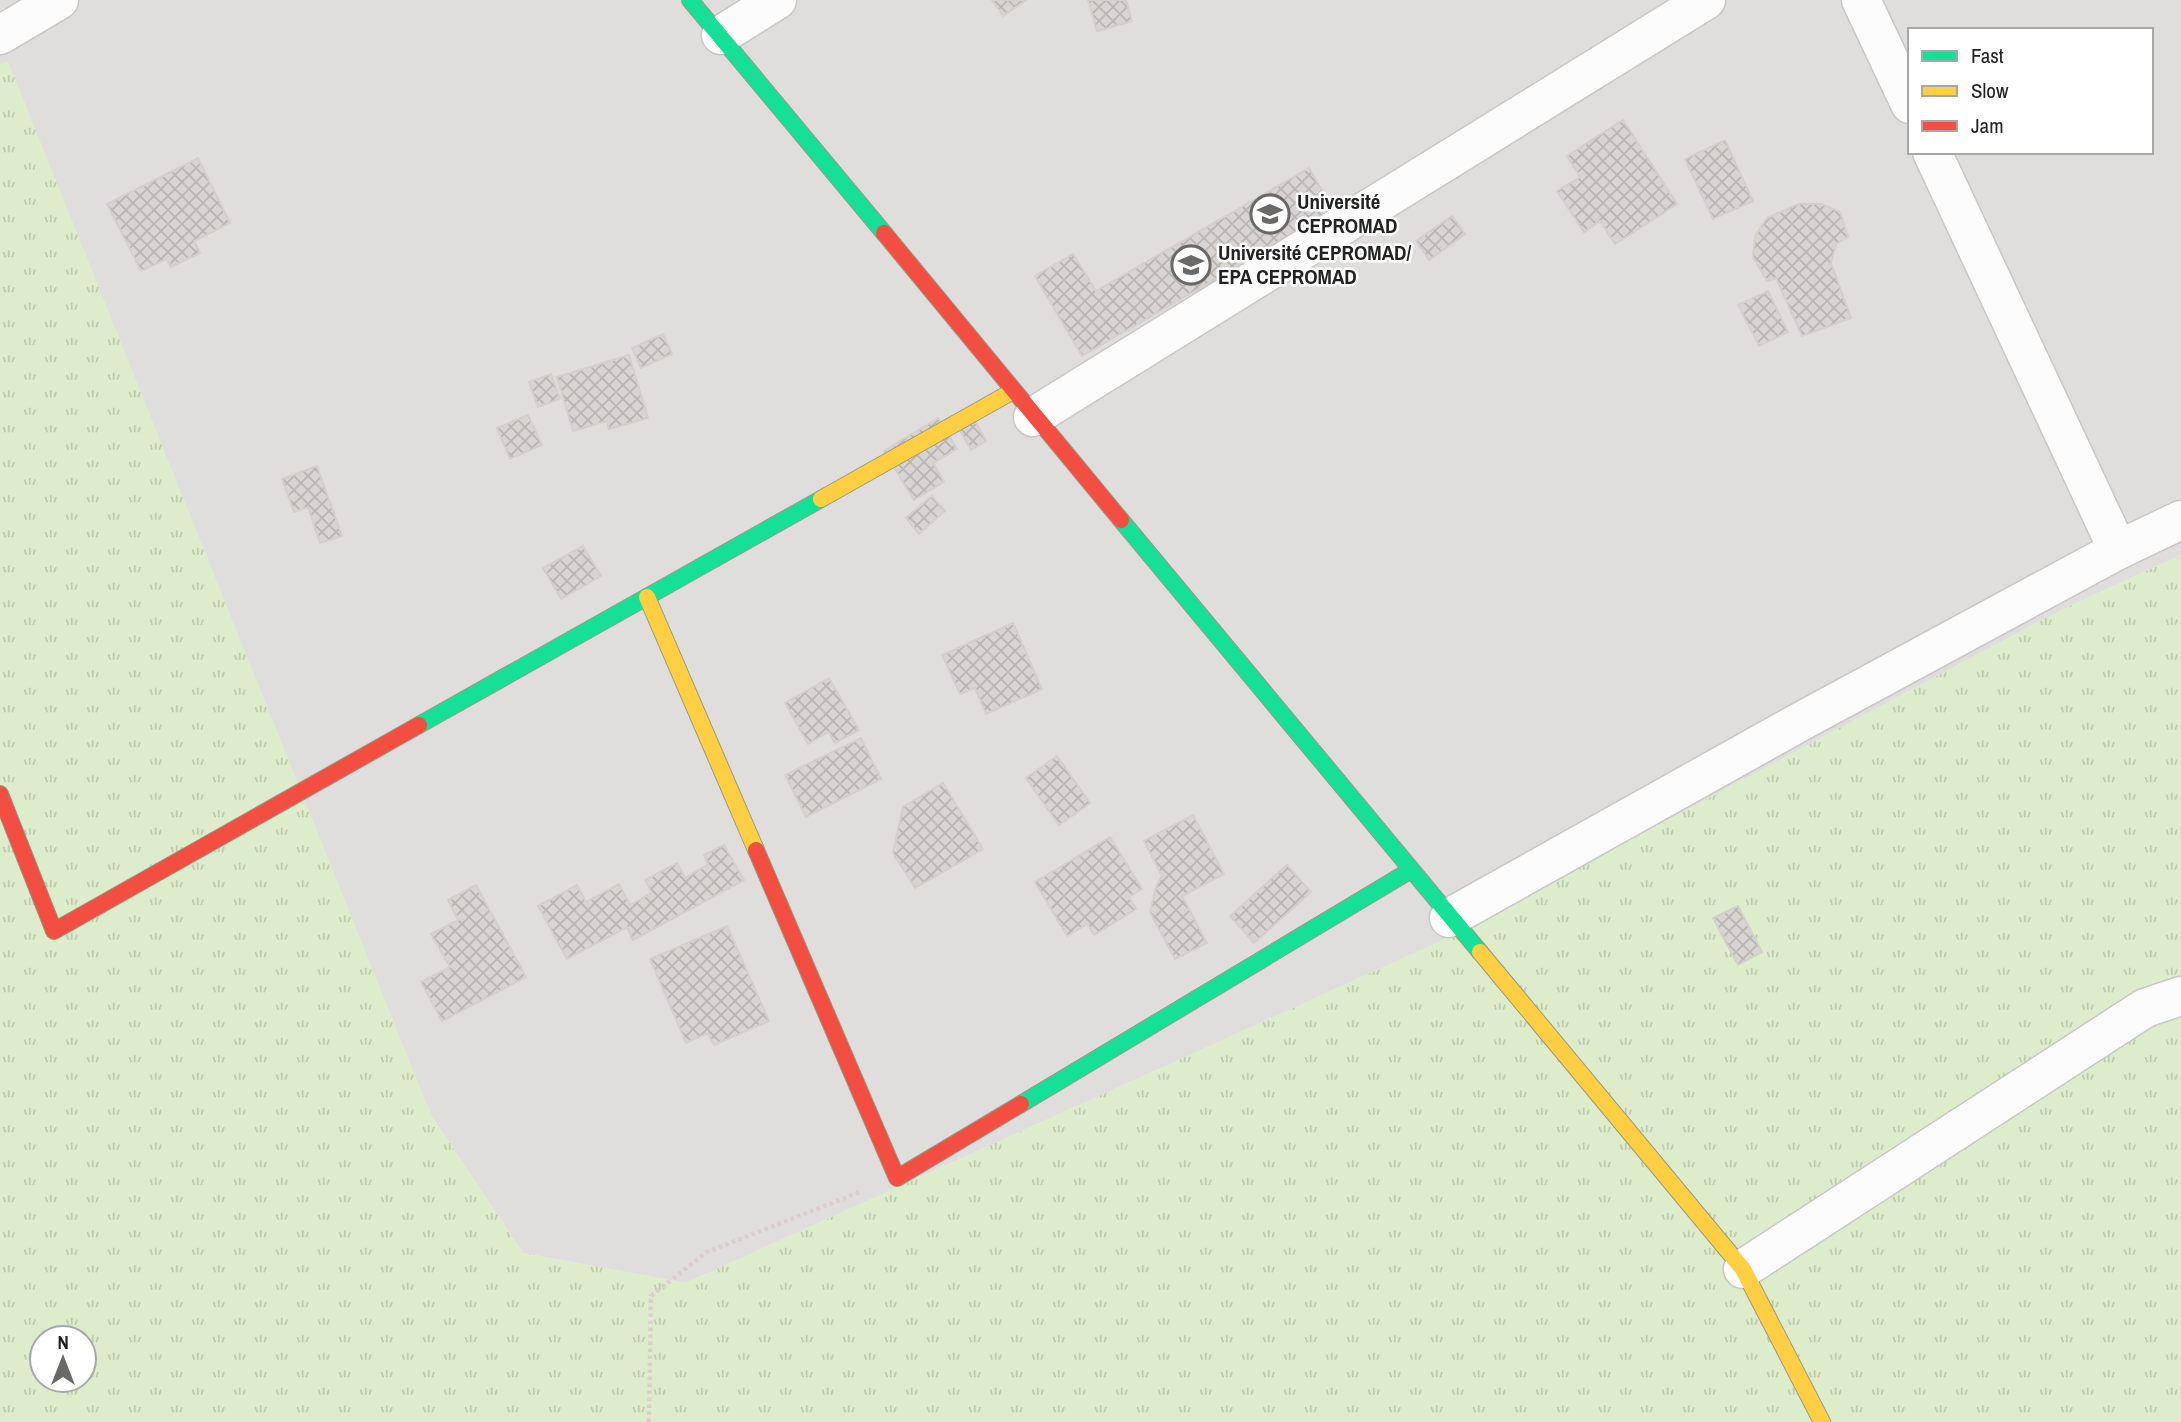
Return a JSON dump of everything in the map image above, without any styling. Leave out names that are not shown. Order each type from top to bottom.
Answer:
[{"type":"street","points":[[0,35],[59,0]]},
{"type":"street","points":[[690,0],[1449,918],[1743,1269],[1822,1422]]},
{"type":"street","points":[[721,35],[777,0]]},
{"type":"street","points":[[0,794],[54,931],[647,597],[1023,404],[1706,0]]},
{"type":"street","points":[[1861,0],[1908,100]]},
{"type":"street","points":[[1933,154],[2118,550]]},
{"type":"street","points":[[1449,918],[2118,550],[2181,520]]},
{"type":"street","points":[[647,597],[897,1178],[1410,870]]},
{"type":"street","points":[[1743,1269],[2146,1008],[2181,996]]},
{"type":"path","points":[[649,1422],[651,1296],[707,1252],[897,1178]]},
{"type":"shaded area","points":[[0,0],[2181,0],[2181,555],[2059,611],[1439,942],[686,1283],[523,1253],[431,1115],[0,65]]},
{"type":"green space","points":[[8,61],[431,1115],[523,1253],[686,1283],[1439,942],[2059,611],[2181,555],[2181,1422],[0,1422],[0,65]]},
{"type":"building","points":[[992,0],[1026,0],[1003,16]]},
{"type":"building","points":[[1088,0],[1126,0],[1132,21],[1097,31]]},
{"type":"building","points":[[1623,120],[1677,204],[1615,244],[1600,221],[1584,232],[1557,191],[1580,177],[1567,156]]},
{"type":"building","points":[[1725,140],[1753,201],[1713,219],[1685,159]]},
{"type":"building","points":[[198,158],[230,223],[194,241],[200,253],[171,267],[166,259],[141,271],[107,204]]},
{"type":"building","name":"Université CEPROMAD/ EPA CEPROMAD","points":[[1309,168],[1334,211],[1082,356],[1035,276],[1073,254],[1096,291]]},
{"type":"building","points":[[1798,204],[1822,204],[1840,212],[1848,237],[1836,244],[1831,263],[1851,318],[1802,336],[1776,278],[1767,281],[1753,257],[1755,236],[1767,218]]},
{"type":"building","points":[[1452,216],[1465,234],[1429,260],[1416,241]]},
{"type":"building","points":[[1768,291],[1788,332],[1759,346],[1738,305]]},
{"type":"building","points":[[663,334],[672,354],[641,368],[632,348]]},
{"type":"building","points":[[629,355],[648,418],[609,429],[607,421],[573,431],[557,377]]},
{"type":"building","points":[[551,374],[560,399],[538,407],[529,382]]},
{"type":"building","points":[[528,415],[542,445],[510,459],[497,428]]},
{"type":"building","points":[[938,418],[957,449],[933,463],[944,482],[914,500],[884,451]]},
{"type":"building","points":[[975,421],[986,441],[971,450],[960,430]]},
{"type":"building","points":[[317,466],[342,536],[320,543],[308,507],[294,512],[282,479]]},
{"type":"building","points":[[932,496],[945,511],[919,534],[906,518]]},
{"type":"building","points":[[583,546],[601,576],[561,599],[543,568]]},
{"type":"building","points":[[1013,623],[1042,689],[986,714],[975,688],[960,694],[942,655]]},
{"type":"building","points":[[829,678],[859,730],[835,743],[829,732],[808,744],[785,703]]},
{"type":"building","points":[[861,738],[881,779],[806,817],[785,775]]},
{"type":"building","points":[[1057,756],[1090,803],[1059,825],[1026,778]]},
{"type":"building","points":[[943,783],[983,849],[915,888],[893,853],[903,807]]},
{"type":"building","points":[[1193,815],[1224,874],[1182,896],[1207,943],[1175,959],[1150,912],[1156,887],[1162,876],[1144,841]]},
{"type":"building","points":[[1110,837],[1142,889],[1129,897],[1136,909],[1094,935],[1087,924],[1067,936],[1035,882]]},
{"type":"building","points":[[724,845],[744,880],[633,940],[627,927],[567,959],[538,906],[577,885],[586,902],[619,884],[630,905],[652,893],[645,880],[677,863],[685,878],[708,864],[704,855]]},
{"type":"building","points":[[1287,865],[1311,892],[1254,943],[1230,916]]},
{"type":"building","points":[[476,885],[526,977],[442,1021],[421,982],[450,967],[431,934],[458,920],[448,900]]},
{"type":"building","points":[[1738,906],[1762,952],[1738,965],[1713,918]]},
{"type":"building","points":[[727,926],[769,1021],[714,1045],[708,1033],[686,1043],[650,959]]},
{"type":"traffic: fast","points":[[690,0],[884,233]]},
{"type":"traffic: fast","points":[[419,725],[821,499]]},
{"type":"traffic: fast","points":[[1121,520],[1480,952]]},
{"type":"traffic: fast","points":[[1021,1104],[1411,870]]},
{"type":"traffic: slow","points":[[821,499],[1013,391]]},
{"type":"traffic: slow","points":[[647,597],[756,850]]},
{"type":"traffic: slow","points":[[1480,952],[1743,1269],[1822,1422]]},
{"type":"traffic: jam","points":[[884,233],[1121,520]]},
{"type":"traffic: jam","points":[[0,794],[54,931],[419,725]]},
{"type":"traffic: jam","points":[[756,850],[897,1178],[1021,1104]]},
{"type":"place","name":"Université CEPROMAD","points":[[1270,214]]},
{"type":"place","name":"Université CEPROMAD/ EPA CEPROMAD","points":[[1191,265]]}]
